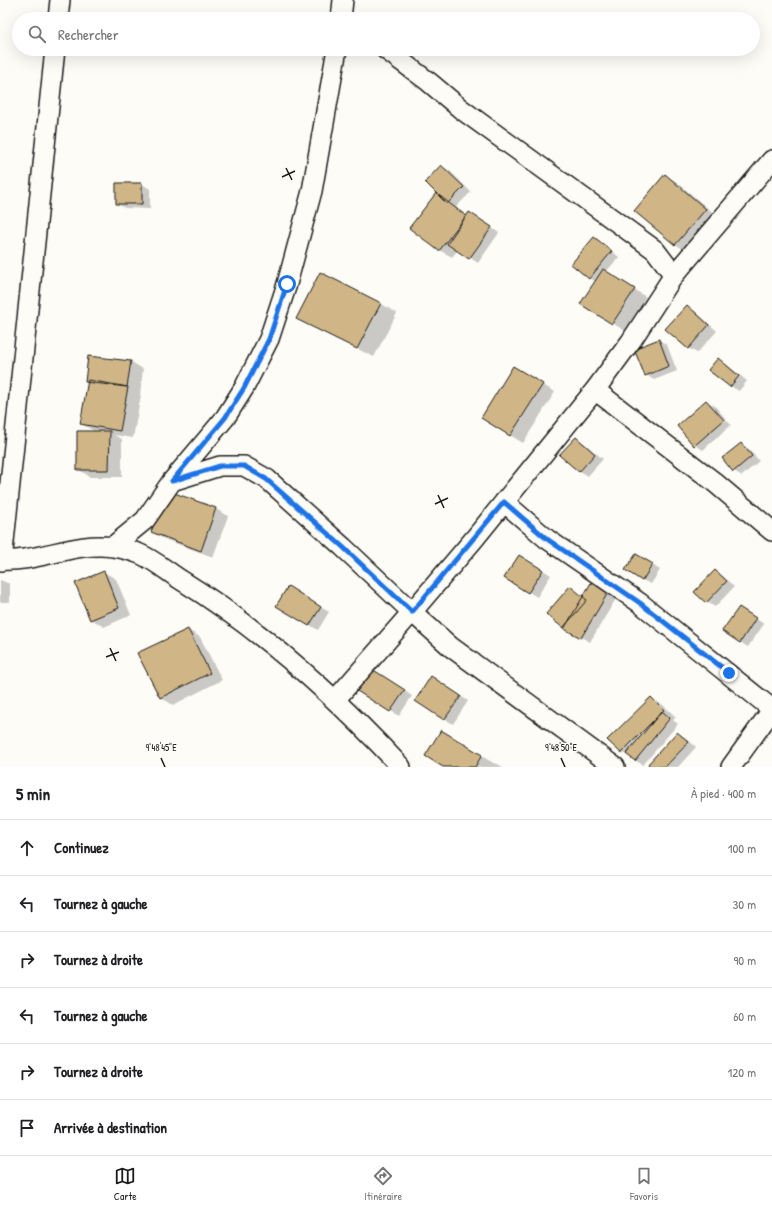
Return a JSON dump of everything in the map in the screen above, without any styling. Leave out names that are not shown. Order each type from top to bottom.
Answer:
[{"type":"street","points":[[59,12],[60,0]]},
{"type":"street","points":[[342,12],[343,0]]},
{"type":"street","points":[[54,56],[1,560],[35,558],[82,547],[112,547],[139,554],[202,593],[266,639],[335,700],[401,767]]},
{"type":"street","points":[[112,547],[146,520],[172,481],[225,418],[244,388],[269,339],[287,284],[312,190],[336,56]]},
{"type":"street","points":[[394,56],[423,77],[461,109],[643,240],[655,250],[674,275]]},
{"type":"street","points":[[335,700],[412,612],[595,390],[631,341],[674,275],[772,160]]},
{"type":"street","points":[[595,390],[713,481],[772,531]]},
{"type":"street","points":[[172,481],[220,466],[244,466],[266,479],[343,547],[451,647],[615,767]]},
{"type":"street","points":[[504,502],[547,539],[640,603],[772,709],[732,767]]},
{"type":"building","points":[[441,165],[464,187],[447,204],[425,182]]},
{"type":"building","points":[[665,174],[706,209],[675,245],[634,211]]},
{"type":"building","points":[[116,183],[142,183],[142,204],[116,204]]},
{"type":"building","points":[[436,193],[466,216],[439,251],[409,228]]},
{"type":"building","points":[[469,212],[492,227],[469,259],[447,244]]},
{"type":"building","points":[[594,237],[612,251],[589,279],[571,264]]},
{"type":"building","points":[[603,269],[635,289],[612,324],[580,304]]},
{"type":"building","points":[[320,272],[381,303],[357,349],[296,319]]},
{"type":"building","points":[[687,305],[709,325],[688,349],[665,329]]},
{"type":"building","points":[[659,339],[669,366],[645,376],[634,349]]},
{"type":"building","points":[[88,356],[131,361],[127,387],[85,382]]},
{"type":"building","points":[[718,358],[739,376],[730,387],[708,370]]},
{"type":"building","points":[[513,366],[543,384],[510,436],[481,418]]},
{"type":"building","points":[[88,380],[128,387],[120,431],[80,424]]},
{"type":"building","points":[[706,400],[724,420],[694,446],[677,426]]},
{"type":"building","points":[[77,431],[110,431],[109,470],[77,470]]},
{"type":"building","points":[[576,437],[595,454],[579,472],[559,455]]},
{"type":"building","points":[[741,443],[752,456],[733,472],[722,458]]},
{"type":"building","points":[[166,490],[216,508],[201,551],[151,532]]},
{"type":"building","points":[[636,554],[653,564],[642,581],[625,570]]},
{"type":"building","points":[[519,555],[543,570],[528,593],[504,578]]},
{"type":"building","points":[[715,570],[727,581],[706,603],[694,592]]},
{"type":"building","points":[[104,571],[119,608],[90,620],[75,583]]},
{"type":"building","points":[[592,581],[609,591],[581,638],[564,629]]},
{"type":"building","points":[[288,586],[321,607],[309,626],[276,606]]},
{"type":"building","points":[[570,586],[587,600],[563,628],[546,614]]},
{"type":"building","points":[[739,607],[756,618],[740,643],[722,631]]},
{"type":"building","points":[[188,629],[210,673],[160,698],[137,653]]},
{"type":"building","points":[[372,669],[405,690],[390,712],[357,691]]},
{"type":"building","points":[[431,676],[461,696],[444,720],[415,701]]},
{"type":"building","points":[[651,697],[664,710],[621,753],[607,740]]},
{"type":"building","points":[[662,711],[670,718],[635,761],[626,754]]},
{"type":"building","points":[[441,730],[482,755],[475,767],[443,767],[425,756]]},
{"type":"building","points":[[677,732],[689,742],[665,767],[651,767],[648,764]]},
{"type":"route","points":[[287,284],[269,339],[244,388],[225,418],[204,445],[172,481],[220,466],[244,466],[266,479],[343,547],[412,612],[504,502],[547,539],[640,603],[729,673]]}]
